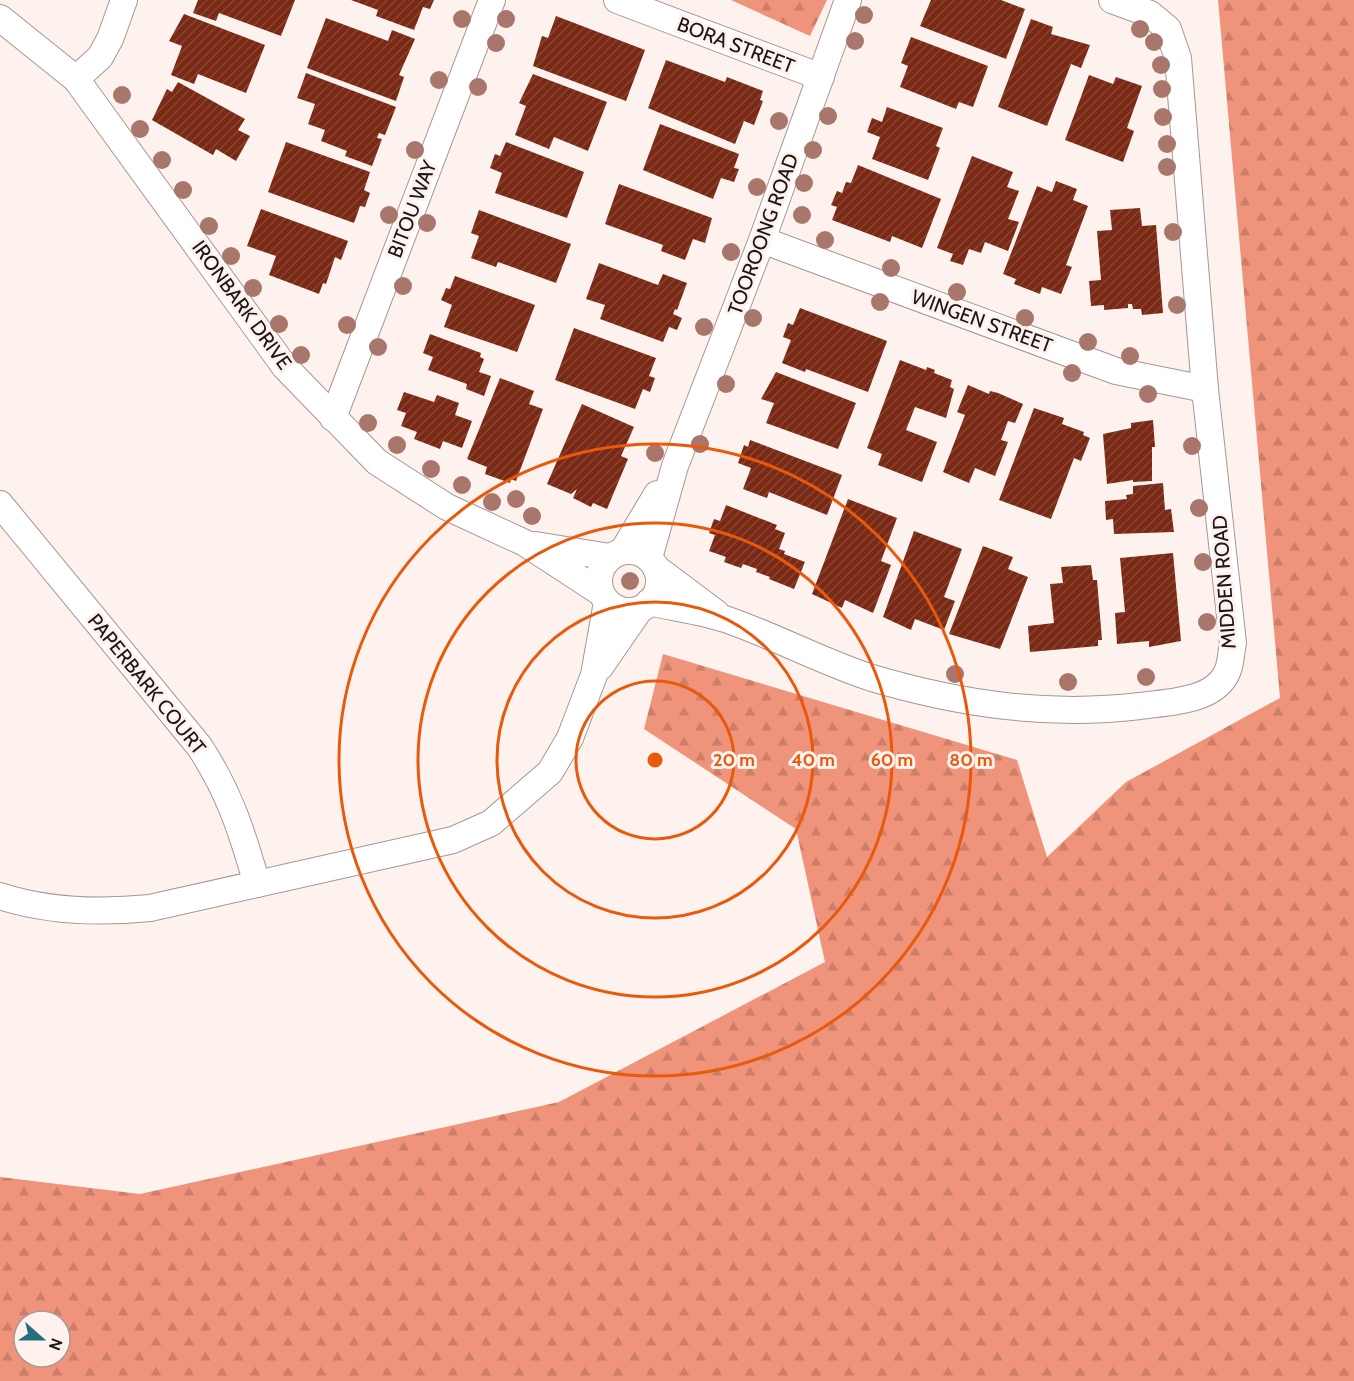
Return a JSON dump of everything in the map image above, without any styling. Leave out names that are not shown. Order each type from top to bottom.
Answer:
[{"type":"street","points":[[76,79],[100,57],[110,39],[124,0]]},
{"type":"street","name":"BITOU WAY","points":[[333,418],[492,0]]},
{"type":"street","name":"BORA STREET","points":[[617,0],[820,77]]},
{"type":"street","name":"TOOROONG ROAD","points":[[653,563],[675,466],[762,240],[848,0]]},
{"type":"street","name":"MIDDEN ROAD","points":[[645,606],[723,618],[870,677],[967,702],[1065,711],[1182,700],[1208,691],[1219,684],[1228,670],[1233,643],[1205,389],[1178,58],[1168,29],[1150,14],[1112,0]]},
{"type":"street","name":"IRONBARK DRIVE","points":[[0,18],[76,79],[285,367],[377,462],[447,507],[525,543],[604,597]]},
{"type":"street","name":"WINGEN STREET","points":[[762,240],[1116,371],[1205,389]]},
{"type":"street","name":"TOOROONG ROAD","points":[[616,554],[675,466]]},
{"type":"street","name":"PAPERBARK COURT","points":[[0,504],[199,746],[221,780],[241,826],[257,884]]},
{"type":"street","name":"IRONBARK DRIVE","points":[[525,543],[616,554]]},
{"type":"street","points":[[0,896],[60,910],[111,912],[188,902],[257,884],[453,840],[491,824],[550,772],[570,738],[594,675],[604,597],[598,580],[601,568],[616,554],[638,552],[653,563],[659,580],[656,593],[594,675]]},
{"type":"street","name":"MIDDEN ROAD","points":[[653,563],[723,618]]},
{"type":"street","points":[[604,597],[617,609],[645,606]]},
{"type":"green space","points":[[731,0],[827,0],[810,36]]},
{"type":"green space","points":[[1218,0],[1354,0],[1354,1381],[0,1381],[0,1177],[140,1194],[559,1102],[825,962],[796,829],[644,729],[663,654],[1017,760],[1047,857],[1126,782],[1280,698]]},
{"type":"building","points":[[198,0],[295,0],[281,36],[219,13],[216,21],[193,13]]},
{"type":"building","points":[[351,0],[434,0],[430,9],[423,7],[414,30],[376,16],[378,10]]},
{"type":"building","points":[[931,0],[1001,0],[1025,9],[1006,59],[920,26]]},
{"type":"building","points":[[184,14],[265,45],[246,93],[198,74],[194,84],[171,75],[182,46],[169,41]]},
{"type":"building","points":[[556,16],[645,50],[626,101],[533,66],[542,36],[548,38]]},
{"type":"building","points":[[326,18],[388,41],[392,30],[415,39],[399,75],[404,77],[396,101],[307,68]]},
{"type":"building","points":[[1031,19],[1053,27],[1051,34],[1090,45],[1081,68],[1071,64],[1047,126],[998,107]]},
{"type":"building","points":[[911,37],[988,66],[973,107],[959,102],[956,109],[900,87],[908,66],[901,63]]},
{"type":"building","points":[[666,60],[725,82],[727,77],[763,91],[760,100],[763,101],[754,125],[744,121],[735,144],[648,108]]},
{"type":"building","points":[[306,73],[396,107],[385,135],[379,133],[377,138],[382,139],[372,166],[345,156],[347,151],[321,141],[325,130],[308,124],[315,104],[297,98]]},
{"type":"building","points":[[533,74],[607,102],[588,151],[554,137],[549,149],[515,135],[526,106],[519,103]]},
{"type":"building","points":[[1089,75],[1113,84],[1116,77],[1142,86],[1127,128],[1134,131],[1123,162],[1065,140]]},
{"type":"building","points":[[178,82],[245,119],[238,130],[250,136],[236,161],[216,149],[213,155],[152,120],[167,89],[172,92]]},
{"type":"building","points":[[887,107],[943,128],[936,146],[940,148],[928,180],[872,159],[880,137],[867,132],[872,118],[882,122]]},
{"type":"building","points":[[660,124],[739,154],[734,168],[739,169],[734,182],[721,178],[713,199],[643,170]]},
{"type":"building","points":[[286,142],[370,172],[364,190],[370,193],[365,207],[360,206],[354,223],[268,192]]},
{"type":"building","points":[[506,142],[584,172],[567,218],[495,193],[502,173],[490,168],[495,154],[500,156]]},
{"type":"building","points":[[972,156],[1013,172],[1007,187],[1019,191],[1008,219],[1019,222],[1008,251],[985,242],[981,253],[969,249],[963,265],[950,261],[953,254],[937,248]]},
{"type":"building","points":[[858,165],[941,199],[922,248],[892,236],[890,242],[832,220],[837,207],[831,205],[837,191],[842,193],[846,182],[851,183]]},
{"type":"building","points":[[1056,181],[1077,189],[1073,200],[1088,206],[1066,265],[1072,267],[1061,294],[1042,287],[1040,294],[1014,284],[1016,279],[1003,274],[1037,186],[1052,192]]},
{"type":"building","points":[[619,184],[712,218],[705,243],[693,239],[685,260],[661,251],[663,245],[605,224]]},
{"type":"building","points":[[1140,208],[1142,226],[1156,225],[1163,313],[1142,315],[1141,309],[1133,309],[1132,304],[1128,304],[1128,308],[1104,310],[1104,305],[1091,306],[1089,281],[1101,280],[1097,231],[1112,230],[1110,210]]},
{"type":"building","points":[[261,209],[348,241],[341,260],[335,257],[326,284],[323,283],[319,294],[269,275],[276,256],[247,246]]},
{"type":"building","points":[[479,210],[571,244],[556,283],[498,262],[496,267],[471,258],[479,236],[471,233]]},
{"type":"building","points":[[599,263],[658,285],[663,274],[687,283],[677,310],[675,309],[673,314],[682,318],[677,330],[669,327],[663,342],[600,319],[605,305],[586,299]]},
{"type":"building","points":[[455,276],[535,305],[517,352],[444,327],[452,305],[441,300],[446,288],[450,289]]},
{"type":"building","points":[[800,308],[887,341],[868,392],[806,369],[805,372],[782,363],[791,340],[783,337],[788,323],[793,325]]},
{"type":"building","points":[[574,328],[656,358],[649,376],[655,378],[650,392],[643,389],[635,409],[555,380]]},
{"type":"building","points":[[430,334],[481,353],[480,357],[484,359],[479,372],[491,376],[484,396],[466,389],[467,384],[428,370],[433,357],[423,353]]},
{"type":"building","points":[[900,360],[926,370],[927,367],[935,370],[934,373],[952,380],[950,387],[954,389],[946,418],[915,407],[906,430],[937,442],[922,482],[878,465],[882,454],[867,448]]},
{"type":"building","points":[[776,372],[856,403],[838,449],[766,423],[774,403],[761,399]]},
{"type":"building","points":[[500,378],[534,391],[529,404],[543,409],[516,481],[511,479],[510,483],[485,474],[487,467],[467,459]]},
{"type":"building","points":[[968,385],[989,394],[990,391],[998,393],[1023,404],[1015,423],[1008,421],[1001,440],[1008,442],[995,476],[975,468],[969,483],[943,472],[965,415],[957,412]]},
{"type":"building","points":[[404,392],[434,402],[437,395],[459,403],[455,415],[472,421],[462,448],[443,441],[440,449],[414,439],[417,432],[401,426],[406,413],[397,410]]},
{"type":"building","points":[[582,404],[634,427],[621,456],[628,459],[607,509],[593,503],[591,507],[573,498],[577,489],[571,494],[547,484]]},
{"type":"building","points":[[1034,408],[1064,418],[1062,424],[1084,432],[1083,435],[1090,438],[1081,461],[1074,458],[1051,519],[999,500]]},
{"type":"building","points":[[1153,420],[1155,447],[1152,447],[1152,481],[1133,482],[1133,480],[1107,484],[1103,434],[1131,428],[1131,423]]},
{"type":"building","points":[[750,440],[842,475],[827,515],[769,492],[767,498],[743,489],[751,468],[738,463],[744,445],[748,447]]},
{"type":"building","points":[[1163,483],[1165,510],[1171,509],[1174,532],[1114,534],[1113,519],[1106,520],[1105,501],[1127,499],[1126,495],[1133,494],[1133,486]]},
{"type":"building","points":[[848,499],[897,518],[881,561],[891,565],[873,613],[845,600],[842,608],[812,594]]},
{"type":"building","points":[[726,505],[777,525],[775,529],[785,533],[779,549],[785,551],[784,554],[805,562],[794,589],[756,572],[757,569],[743,564],[741,568],[724,562],[726,557],[709,551],[715,535],[709,533],[714,519],[720,521]]},
{"type":"building","points":[[914,531],[962,549],[944,597],[955,601],[944,630],[915,619],[911,630],[883,617]]},
{"type":"building","points":[[983,546],[1013,557],[1008,569],[1028,577],[1000,649],[949,634]]},
{"type":"building","points":[[1173,553],[1181,641],[1149,647],[1149,641],[1117,644],[1115,613],[1125,612],[1120,558]]},
{"type":"building","points":[[1091,565],[1093,580],[1097,580],[1102,640],[1098,640],[1098,646],[1030,652],[1028,626],[1054,623],[1050,584],[1063,583],[1061,567]]}]
